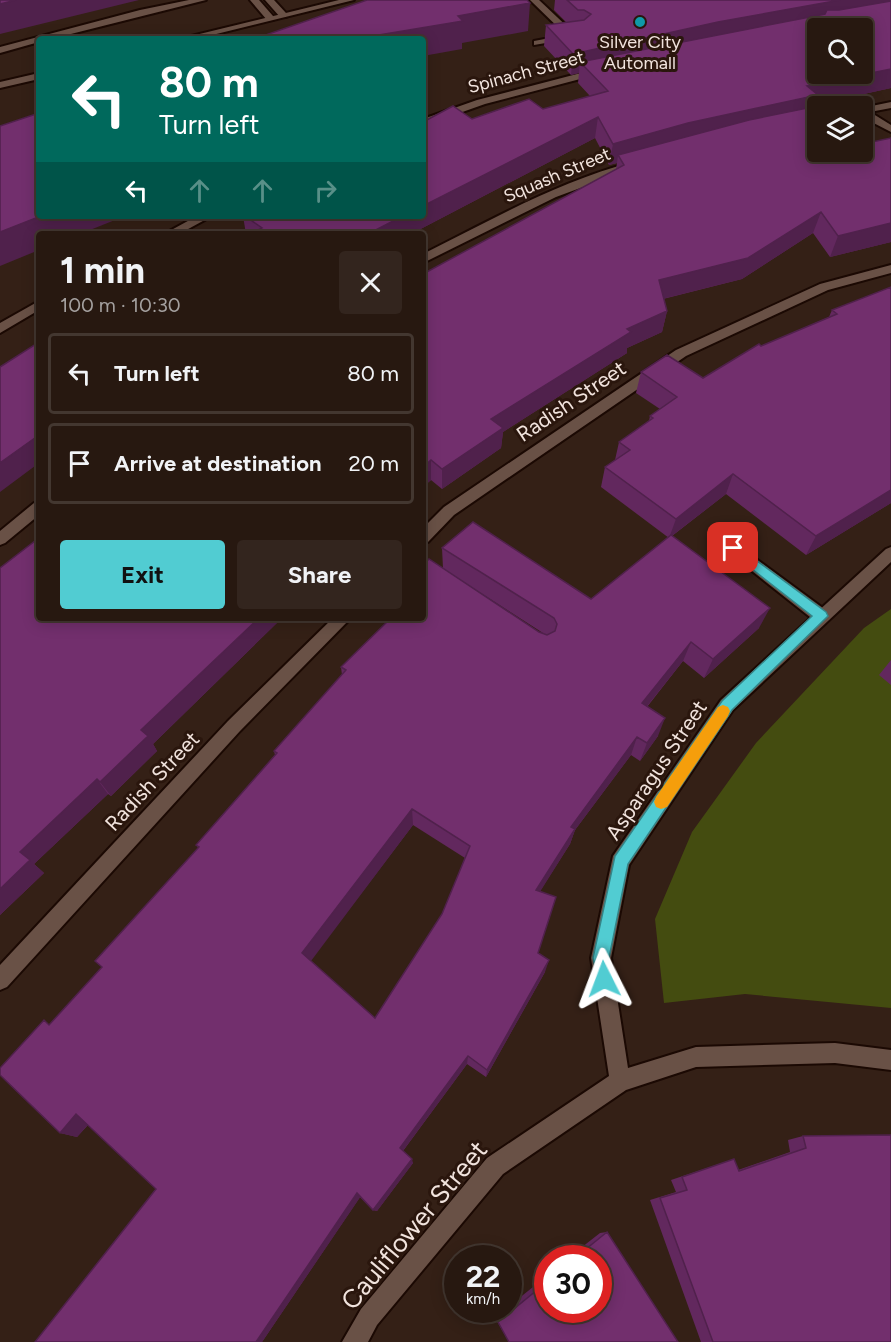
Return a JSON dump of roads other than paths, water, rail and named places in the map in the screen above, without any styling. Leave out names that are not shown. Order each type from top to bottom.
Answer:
[{"type":"street","points":[[51,36],[143,12],[202,0]]},
{"type":"street","points":[[254,0],[270,18]]},
{"type":"street","points":[[269,0],[283,15]]},
{"type":"street","points":[[196,36],[350,0]]},
{"type":"street","points":[[534,0],[572,36]]},
{"type":"street","points":[[546,0],[551,3],[556,19]]},
{"type":"street","points":[[537,43],[584,34]]},
{"type":"street","points":[[0,50],[36,40]]},
{"type":"street","name":"Spinach Street","points":[[426,122],[481,102],[608,69]]},
{"type":"street","points":[[0,85],[36,77]]},
{"type":"street","points":[[873,109],[891,105]]},
{"type":"street","points":[[873,118],[891,129]]},
{"type":"street","name":"Squash Street","points":[[426,257],[515,212],[608,172],[641,163]]},
{"type":"street","points":[[176,231],[200,219]]},
{"type":"street","name":"Radish Street","points":[[426,535],[450,512],[681,353],[824,287],[891,269]]},
{"type":"street","points":[[0,329],[36,307]]},
{"type":"street","points":[[0,539],[36,509]]},
{"type":"street","points":[[733,548],[821,616]]},
{"type":"street","name":"Asparagus Street","points":[[620,1081],[601,958],[620,862],[727,705],[891,553]]},
{"type":"street","name":"Radish Street","points":[[0,980],[234,726],[340,621]]},
{"type":"street","name":"Cauliflower Street","points":[[354,1342],[369,1317],[495,1166],[620,1081],[696,1057],[835,1053],[891,1060]]},
{"type":"place","name":"Silver City Automall","points":[[640,22]]}]
